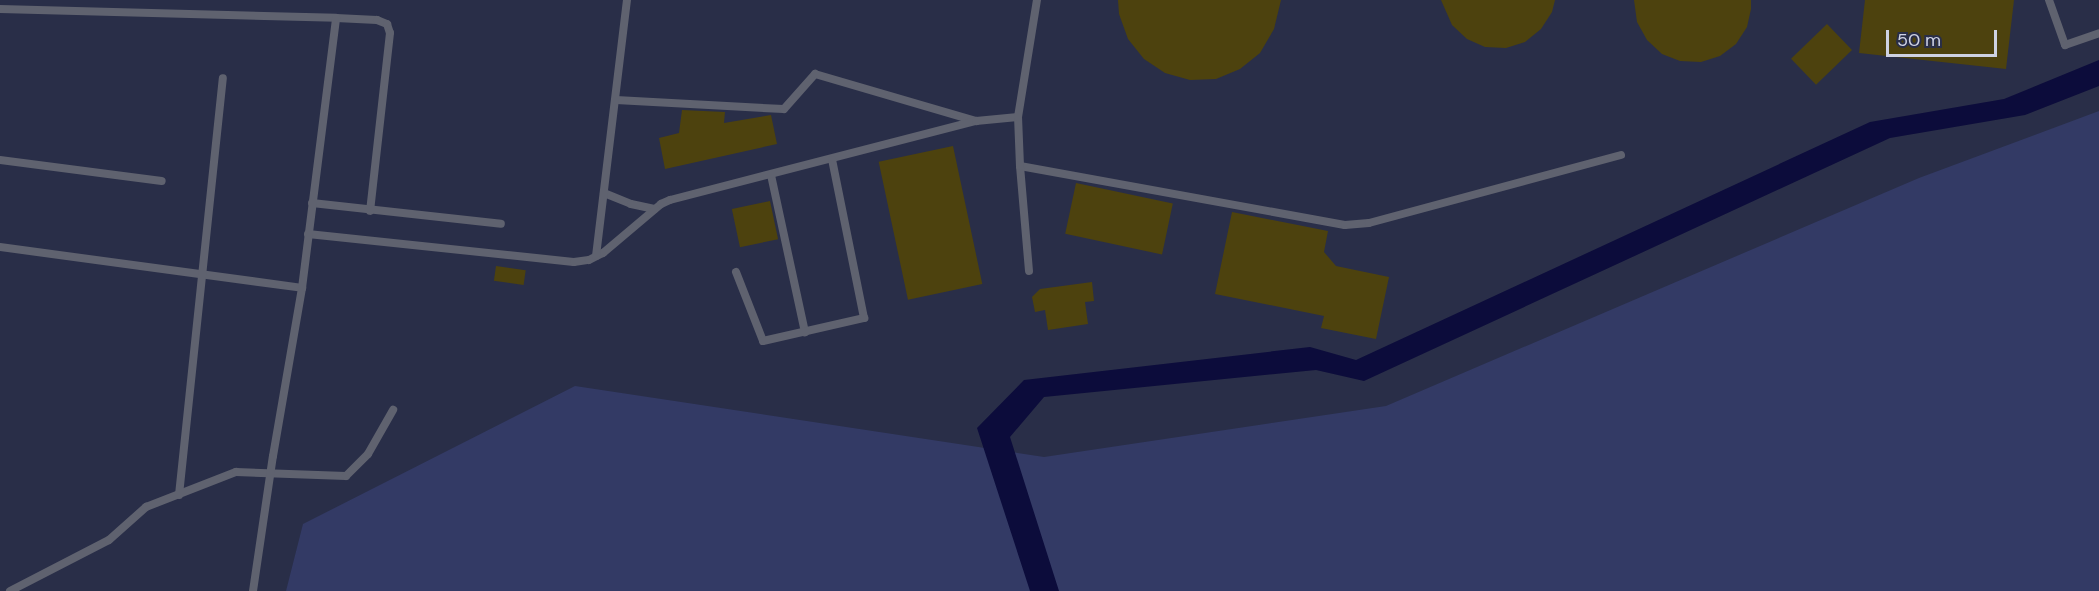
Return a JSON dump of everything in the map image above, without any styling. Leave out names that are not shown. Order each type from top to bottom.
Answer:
[{"type":"lane","points":[[596,256],[627,0]]},
{"type":"lane","points":[[1029,271],[1018,117],[1037,0]]},
{"type":"lane","points":[[2049,0],[2065,45],[2099,33]]},
{"type":"lane","points":[[0,9],[336,18],[376,20],[387,24],[390,33],[370,211]]},
{"type":"lane","points":[[253,591],[302,288],[336,18]]},
{"type":"lane","points":[[616,100],[784,109],[814,74],[976,121]]},
{"type":"lane","points":[[179,495],[224,78]]},
{"type":"lane","points":[[308,234],[574,262],[596,256],[654,209],[670,200],[976,121],[1018,117]]},
{"type":"lane","points":[[1020,166],[1344,225],[1369,223],[1621,155]]},
{"type":"lane","points":[[0,160],[162,181]]},
{"type":"lane","points":[[736,272],[763,341],[864,318],[832,160]]},
{"type":"lane","points":[[771,175],[805,332]]},
{"type":"lane","points":[[604,193],[631,204],[654,209]]},
{"type":"lane","points":[[312,203],[501,224]]},
{"type":"lane","points":[[0,247],[302,288]]},
{"type":"lane","points":[[10,591],[109,540],[146,507],[236,472],[346,476],[368,454],[393,410]]},
{"type":"shaded area","points":[[2099,60],[2099,86],[2025,115],[1890,138],[1364,381],[1316,370],[1044,397],[1010,437],[1059,591],[1030,591],[977,428],[1024,380],[1310,347],[1356,360],[1870,122],[2004,99]]},
{"type":"shaded area","points":[[2099,111],[2099,591],[286,591],[303,524],[575,386],[1044,457],[1386,406],[1919,178]]},
{"type":"building","points":[[1118,0],[1281,0],[1274,29],[1260,53],[1240,69],[1216,79],[1190,80],[1165,73],[1144,59],[1128,39],[1119,14]]},
{"type":"building","points":[[1441,0],[1555,0],[1552,12],[1541,29],[1525,42],[1506,48],[1485,47],[1467,39],[1452,25]]},
{"type":"building","points":[[1634,0],[1751,0],[1751,9],[1747,27],[1736,44],[1720,56],[1701,62],[1680,61],[1662,54],[1647,40],[1637,22]]},
{"type":"building","points":[[1865,0],[2014,0],[2006,69],[1859,53]]},
{"type":"building","points":[[1827,24],[1852,50],[1816,85],[1791,59]]},
{"type":"building","points":[[682,110],[725,112],[724,123],[771,115],[777,144],[665,169],[659,138],[679,133]]},
{"type":"building","points":[[953,146],[982,284],[908,300],[879,162]]},
{"type":"building","points":[[1076,183],[1173,204],[1162,254],[1065,234]]},
{"type":"building","points":[[770,201],[778,239],[740,247],[732,209]]},
{"type":"building","points":[[1232,212],[1328,231],[1324,252],[1336,266],[1389,277],[1376,339],[1321,328],[1324,316],[1215,294]]},
{"type":"building","points":[[496,266],[526,270],[524,285],[494,281]]},
{"type":"building","points":[[1092,282],[1094,301],[1085,302],[1088,324],[1048,330],[1045,310],[1035,312],[1032,297],[1040,289]]}]
